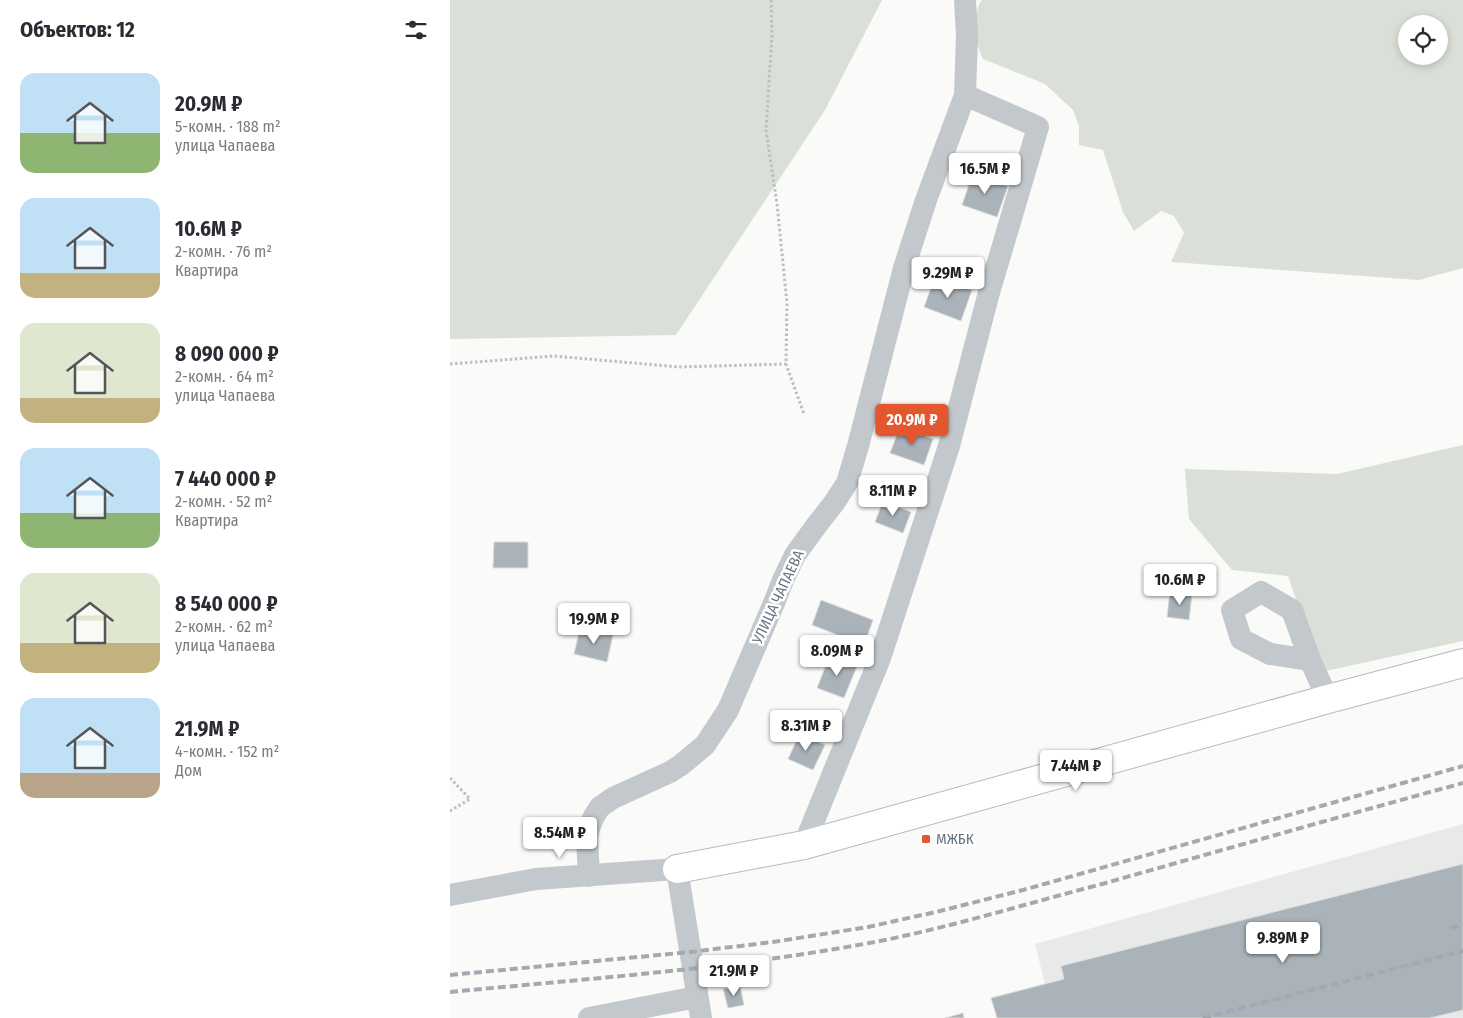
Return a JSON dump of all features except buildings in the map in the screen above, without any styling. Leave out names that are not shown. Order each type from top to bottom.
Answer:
[{"type":"main road","points":[[678,869],[804,846],[1463,663]]},
{"type":"street","name":"УЛИЦА ЧАПАЕВА","points":[[589,876],[587,838],[594,816],[600,807],[613,798],[676,769],[705,745],[728,710],[795,555],[834,504],[847,483],[904,268],[926,200],[965,95],[967,36],[965,0]]},
{"type":"street","points":[[804,846],[880,658],[896,612],[949,446],[988,296],[1038,127],[965,95]]},
{"type":"street","points":[[1310,660],[1328,699]]},
{"type":"street","points":[[450,895],[536,879],[678,869],[699,1007],[589,1018]]},
{"type":"path","points":[[772,0],[772,34],[766,130],[777,204],[787,303],[786,364],[804,414]]},
{"type":"path","points":[[450,364],[554,356],[679,367],[786,364]]},
{"type":"path","points":[[450,778],[470,799],[450,811]]},
{"type":"shaded area","points":[[450,0],[882,0],[825,110],[676,335],[450,339]]},
{"type":"shaded area","points":[[982,0],[1463,0],[1463,268],[1419,280],[1171,262],[1184,233],[1174,216],[1161,211],[1134,231],[1123,212],[1103,150],[1079,145],[1079,126],[1073,110],[1045,84],[983,59],[975,32],[975,21]]},
{"type":"shaded area","points":[[1463,445],[1463,641],[1321,672],[1288,576],[1232,570],[1189,519],[1185,469],[1337,474]]},
{"type":"shaded area","points":[[1463,824],[1463,1018],[997,1018],[991,998],[1045,984],[1035,944]]},
{"type":"railway","points":[[450,975],[690,952],[773,942],[868,927],[1023,890],[1463,766]]},
{"type":"railway","points":[[450,992],[722,965],[831,950],[885,940],[994,914],[1463,783]]},
{"type":"railway","points":[[1451,928],[1463,925]]},
{"type":"railway","points":[[1203,1018],[1463,951]]},
{"type":"place","name":"МЖБК","points":[[926,839]]}]
